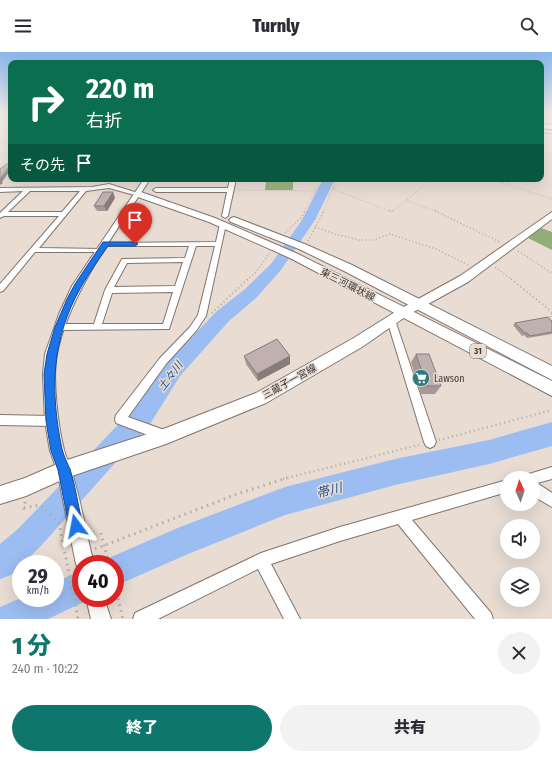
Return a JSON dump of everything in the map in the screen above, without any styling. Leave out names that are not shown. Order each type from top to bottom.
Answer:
[{"type":"main road","name":"東三河環状線","points":[[139,192],[224,220],[280,243],[305,247],[552,373]]},
{"type":"main road","name":"三蔵子一宮線","points":[[0,495],[166,436],[261,398],[357,343],[404,312],[478,270],[552,215]]},
{"type":"main road","name":"東三河環状線","points":[[280,243],[294,256],[552,389]]},
{"type":"street","points":[[83,555],[73,512],[68,471],[57,451],[52,421],[49,374],[54,340],[77,286],[145,182]]},
{"type":"street","points":[[166,436],[120,419],[163,361],[193,329],[202,316],[232,182]]},
{"type":"street","points":[[0,190],[84,190],[110,186],[139,192]]},
{"type":"street","points":[[1,215],[28,190]]},
{"type":"street","points":[[0,289],[84,190]]},
{"type":"street","points":[[156,190],[231,190]]},
{"type":"street","points":[[1,215],[63,214]]},
{"type":"street","points":[[59,327],[166,327],[193,244]]},
{"type":"street","points":[[33,250],[218,244]]},
{"type":"street","points":[[97,327],[109,290],[125,261],[188,260]]},
{"type":"street","points":[[109,290],[179,289]]},
{"type":"street","points":[[391,320],[430,442]]},
{"type":"street","points":[[0,420],[52,421]]},
{"type":"street","points":[[540,476],[552,473]]},
{"type":"street","points":[[141,619],[261,560],[400,516],[500,488]]},
{"type":"street","points":[[540,493],[552,501]]},
{"type":"street","points":[[400,516],[485,619]]},
{"type":"street","points":[[261,560],[292,619]]},
{"type":"street","points":[[98,607],[101,619]]},
{"type":"path","points":[[212,314],[255,273],[301,218],[320,182]]},
{"type":"path","points":[[305,247],[326,207],[335,182]]},
{"type":"path","points":[[333,189],[343,182]]},
{"type":"path","points":[[333,189],[392,212],[428,182]]},
{"type":"path","points":[[500,182],[552,199]]},
{"type":"path","points":[[231,190],[316,191]]},
{"type":"path","points":[[406,200],[443,214],[510,247],[552,273]]},
{"type":"path","points":[[315,228],[326,232],[363,240],[376,239],[384,234],[390,234],[436,248],[478,270]]},
{"type":"path","points":[[489,262],[552,312],[550,317],[552,321]]},
{"type":"path","points":[[93,555],[237,494],[285,478],[530,417],[552,410]]},
{"type":"path","points":[[26,487],[24,508],[40,505],[59,523],[78,619]]},
{"type":"path","points":[[101,533],[107,555]]},
{"type":"path","points":[[120,607],[123,619]]},
{"type":"green space","points":[[266,182],[293,182],[293,190],[265,190]]},
{"type":"green space","points":[[541,228],[552,232],[552,250],[528,238]]},
{"type":"building","points":[[8,163],[8,168],[0,179],[0,169]]},
{"type":"building","points":[[103,192],[113,192],[104,206],[94,206]]},
{"type":"building","points":[[548,317],[552,322],[552,332],[530,336],[515,323]]},
{"type":"building","points":[[277,339],[290,356],[257,374],[244,356]]},
{"type":"building","points":[[416,354],[429,354],[441,386],[427,386]]},
{"type":"waterway","name":"土々川","points":[[0,564],[29,538],[142,416],[173,370],[223,316],[250,294],[276,267],[308,220],[327,182]]},
{"type":"waterway","name":"帯川","points":[[124,567],[180,542],[285,501],[395,472],[489,452],[552,434]]},
{"type":"waterway","name":"帯川","points":[[12,619],[72,591]]},
{"type":"place","name":"Lawson","points":[[421,378]]},
{"type":"route","points":[[76,526],[64,470],[57,451],[52,421],[49,374],[54,340],[77,286],[106,244],[135,244]]}]
